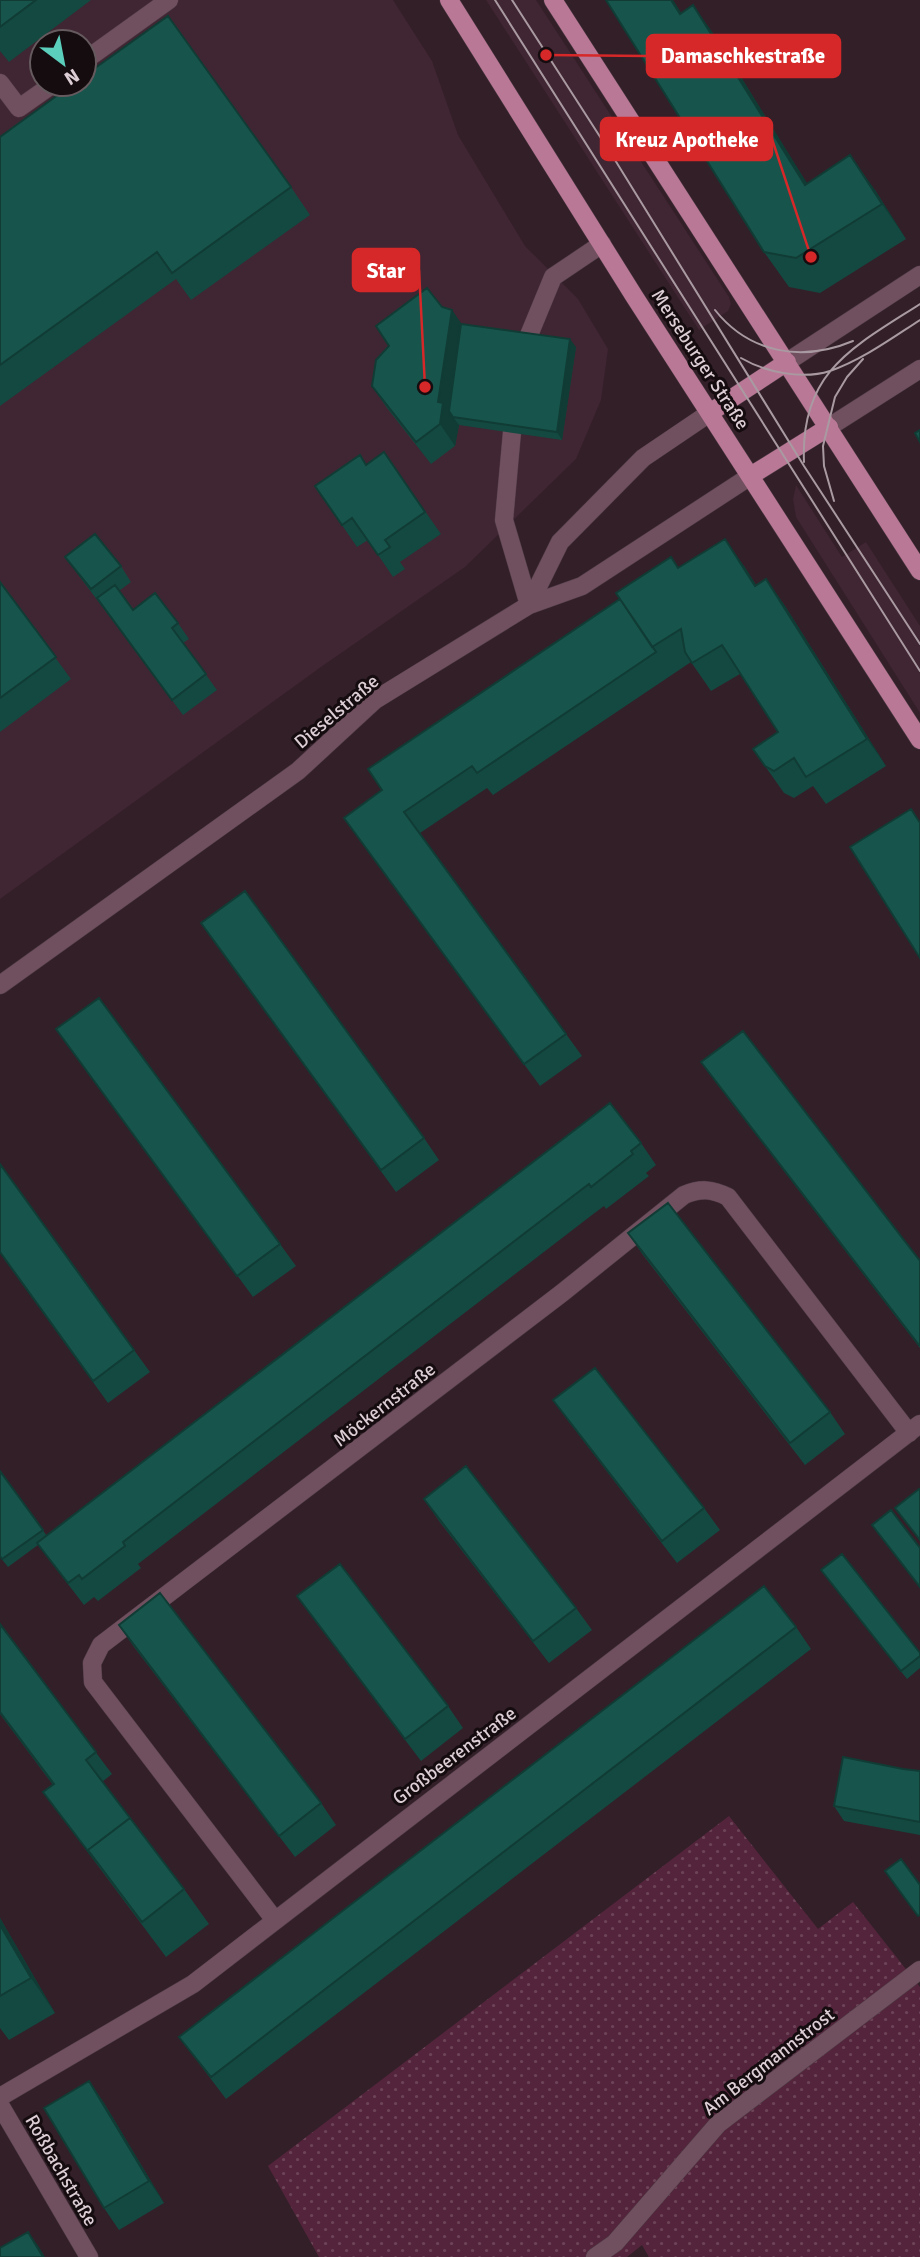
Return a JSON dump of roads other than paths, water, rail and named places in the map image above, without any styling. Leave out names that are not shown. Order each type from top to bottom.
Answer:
[{"type":"main road","name":"Merseburger Straße","points":[[449,0],[920,740]]},
{"type":"main road","points":[[553,0],[920,570]]},
{"type":"main road","points":[[711,412],[787,362]]},
{"type":"main road","points":[[752,475],[829,427]]},
{"type":"street","points":[[98,51],[169,0]]},
{"type":"street","points":[[0,83],[19,108],[33,98]]},
{"type":"street","points":[[527,340],[553,277],[602,244]]},
{"type":"street","points":[[787,362],[920,275]]},
{"type":"street","points":[[829,427],[920,369]]},
{"type":"street","points":[[529,605],[560,542],[643,458],[711,412]]},
{"type":"street","points":[[512,432],[504,520],[529,605]]},
{"type":"street","name":"Dieselstraße","points":[[0,985],[298,771],[375,701],[529,605],[582,586],[752,475]]},
{"type":"street","name":"Möckernstraße","points":[[274,1919],[93,1682],[92,1663],[101,1645],[540,1310],[684,1195],[698,1189],[714,1190],[728,1197],[914,1428]]},
{"type":"street","name":"Großbeerenstraße","points":[[0,2097],[193,1984],[914,1428]]},
{"type":"street","name":"Am Bergmannstrost","points":[[595,2257],[615,2243],[718,2124],[920,1970]]},
{"type":"street","name":"Roßbachstraße","points":[[0,2105],[89,2257]]},
{"type":"tram line","points":[[495,0],[920,671]]},
{"type":"tram line","points":[[512,0],[615,160],[804,466],[920,644]]},
{"type":"tram line","points":[[804,462],[805,431],[811,405],[821,384],[835,365],[853,349],[920,304]]},
{"type":"tram line","points":[[715,310],[744,336],[778,350],[815,351],[853,341]]},
{"type":"tram line","points":[[741,358],[784,373],[819,374],[854,361],[920,320]]},
{"type":"tram line","points":[[834,501],[824,466],[823,446],[835,397],[847,377],[863,359]]},
{"type":"place","name":"Damaschkestraße","points":[[546,55]]},
{"type":"place","name":"Kreuz Apotheke","points":[[811,257]]},
{"type":"place","name":"Star","points":[[425,387]]}]
